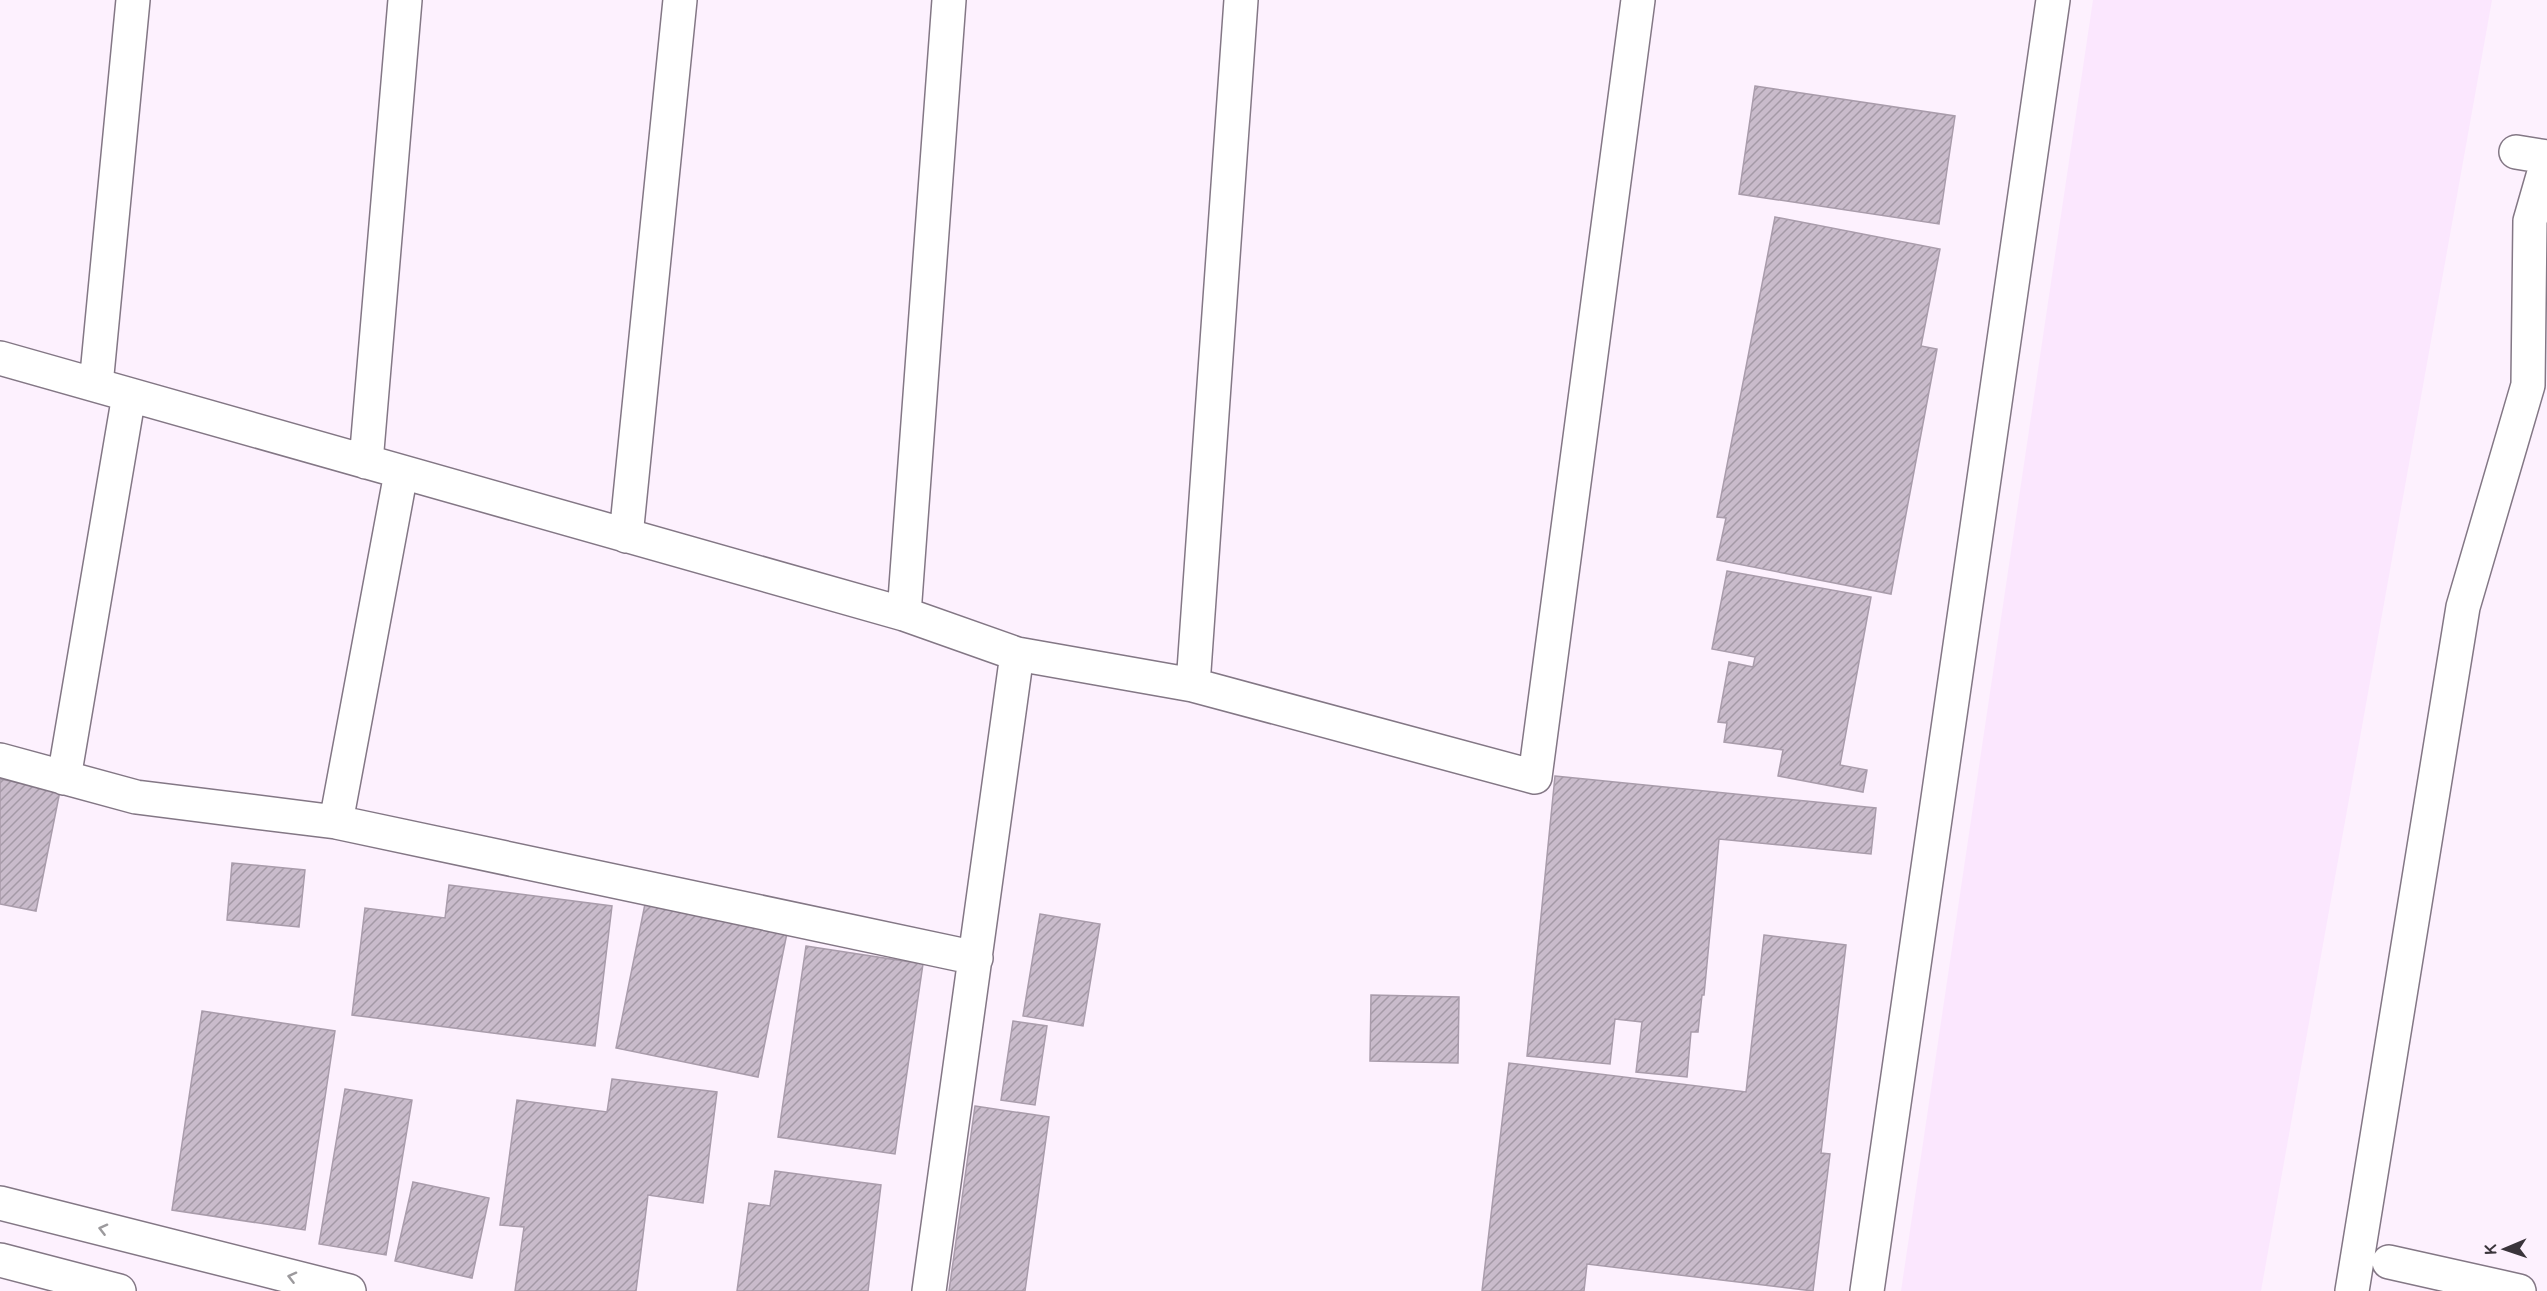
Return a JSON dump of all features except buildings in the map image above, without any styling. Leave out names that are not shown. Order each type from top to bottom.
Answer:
[{"type":"street","points":[[96,386],[133,0]]},
{"type":"street","points":[[366,462],[405,0]]},
{"type":"street","points":[[626,536],[680,0]]},
{"type":"street","points":[[904,614],[949,0]]},
{"type":"street","points":[[1193,685],[1241,0]]},
{"type":"street","points":[[0,358],[904,614],[1017,654],[1193,685],[1535,777],[1638,0]]},
{"type":"street","points":[[1867,1291],[2053,0]]},
{"type":"street","points":[[2352,1291],[2463,607],[2537,386],[2530,221],[2547,162]]},
{"type":"street","points":[[64,778],[129,395]]},
{"type":"street","points":[[336,822],[401,473]]},
{"type":"street","points":[[929,1291],[1017,654]]},
{"type":"street","points":[[0,760],[136,797],[336,822],[976,958]]},
{"type":"street","points":[[0,1203],[349,1291]]},
{"type":"street","points":[[0,1260],[119,1291]]},
{"type":"street","points":[[2389,1262],[2519,1291]]},
{"type":"shaded area","points":[[2093,0],[2492,0],[2261,1291],[1901,1291]]}]
